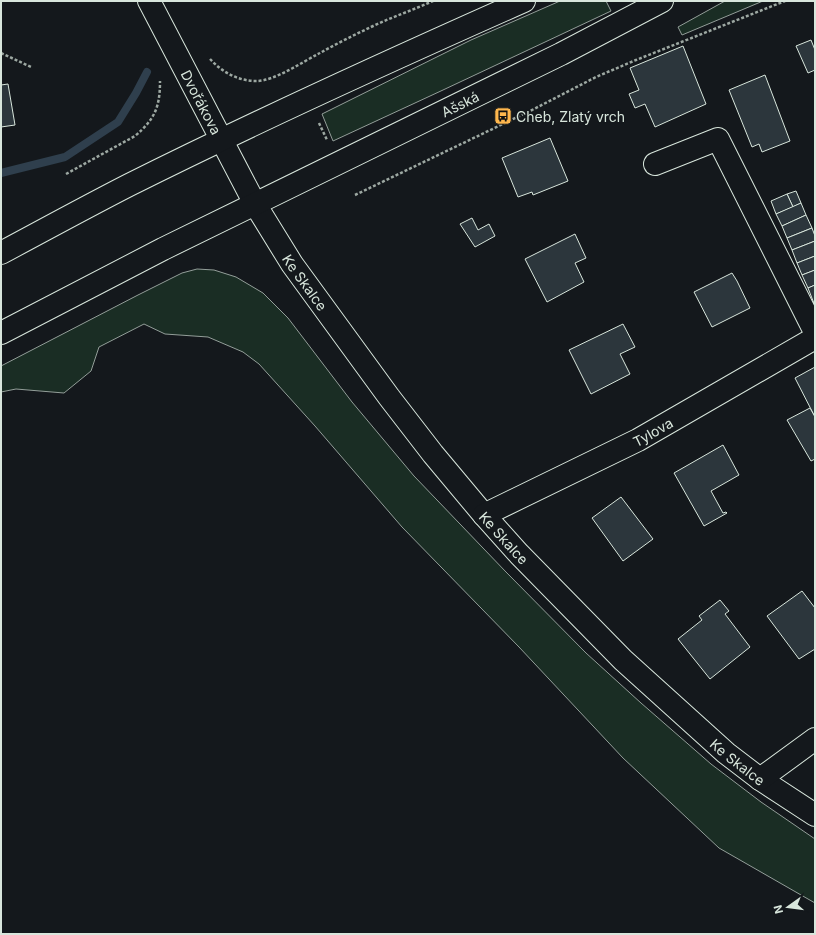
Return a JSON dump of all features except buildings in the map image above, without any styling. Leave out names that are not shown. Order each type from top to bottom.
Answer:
[{"type":"street","name":"Dvořákova","points":[[149,1],[255,204]]},
{"type":"street","points":[[1,253],[128,186],[221,140],[524,1]]},
{"type":"street","name":"Ašská","points":[[1,333],[156,253],[561,54],[662,1]]},
{"type":"street","points":[[654,164],[718,139],[815,332]]},
{"type":"street","name":"Ke Skalce","points":[[255,204],[292,264],[388,397],[433,454],[519,554],[623,660],[726,753],[760,779],[815,815]]},
{"type":"street","points":[[1,247],[38,233]]},
{"type":"street","name":"Tylova","points":[[484,515],[638,440],[815,338]]},
{"type":"street","points":[[760,779],[815,739]]},
{"type":"path","points":[[206,55],[215,65],[236,77],[256,81],[269,79],[334,45],[433,1]]},
{"type":"path","points":[[355,195],[596,78],[644,57],[785,1]]},
{"type":"path","points":[[1,53],[31,67]]},
{"type":"path","points":[[66,174],[135,136],[144,128],[151,120],[157,108],[160,94],[159,76]]},
{"type":"path","points":[[317,120],[328,142]]},
{"type":"green space","points":[[560,1],[606,1],[611,11],[333,141],[322,114],[471,40]]},
{"type":"green space","points":[[725,1],[763,1],[682,35],[678,27]]},
{"type":"green space","points":[[197,269],[214,270],[236,277],[263,293],[288,318],[352,402],[414,476],[586,653],[711,764],[761,802],[815,839],[815,903],[719,848],[623,758],[519,647],[402,527],[315,426],[259,364],[243,352],[208,337],[165,334],[144,324],[99,347],[91,371],[64,393],[16,389],[1,392],[1,366],[182,273]]},
{"type":"waterway","points":[[1,173],[65,157],[118,122],[147,72]]},
{"type":"place","name":"Cheb, Zlatý vrch","points":[[503,116]]}]
